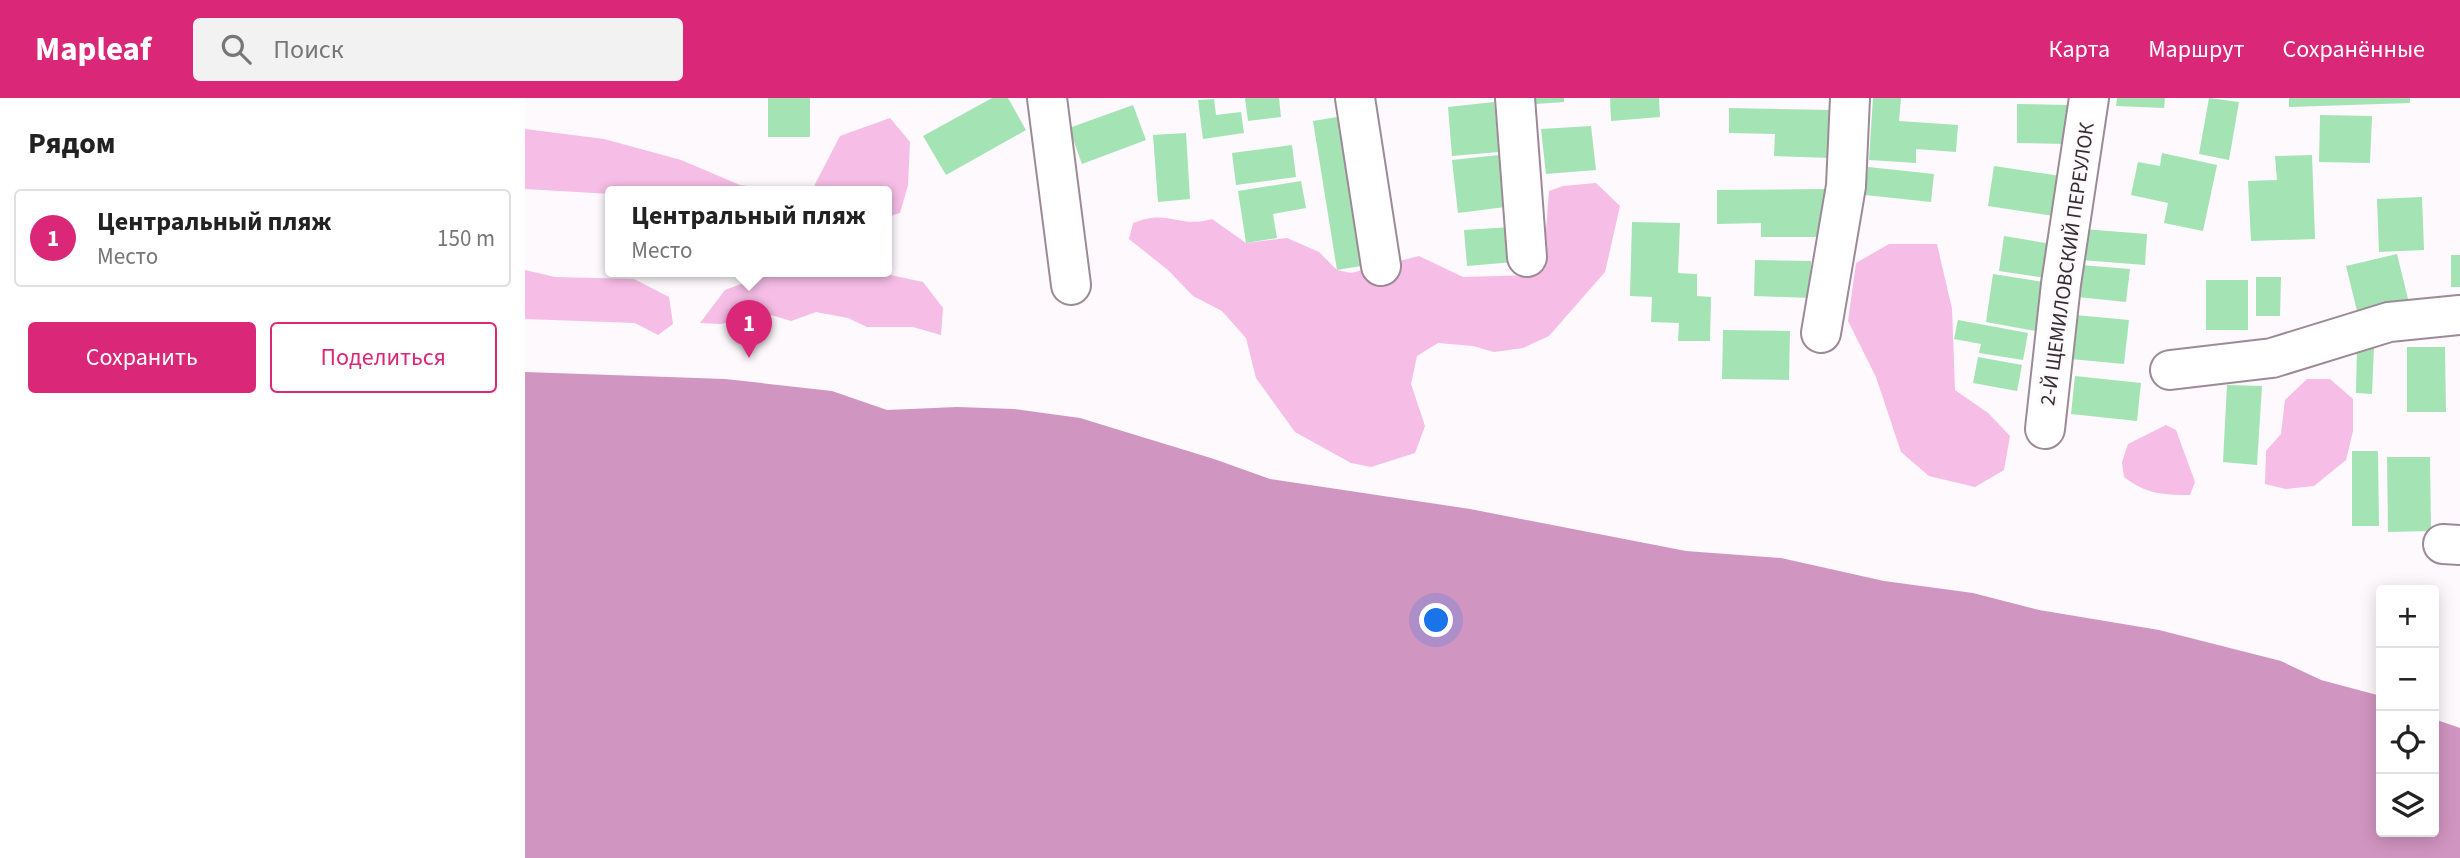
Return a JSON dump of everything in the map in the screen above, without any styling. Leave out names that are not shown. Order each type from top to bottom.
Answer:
[{"type":"street","points":[[1047,98],[1071,285]]},
{"type":"street","points":[[1355,98],[1381,266]]},
{"type":"street","points":[[1515,98],[1527,257]]},
{"type":"street","points":[[1821,333],[1846,186],[1850,98]]},
{"type":"street","name":"2-Й ЩЕМИЛОВСКИЙ ПЕРЕУЛОК","points":[[2045,429],[2061,284],[2089,98]]},
{"type":"street","points":[[2170,370],[2272,358],[2389,322],[2460,316]]},
{"type":"shaded area","points":[[890,118],[910,142],[908,185],[900,213],[892,215],[892,186],[814,186],[840,136]]},
{"type":"shaded area","points":[[525,129],[604,139],[681,160],[748,186],[605,186],[605,194],[525,189]]},
{"type":"shaded area","points":[[1596,183],[1620,206],[1605,272],[1549,336],[1523,348],[1494,352],[1473,346],[1438,343],[1417,356],[1411,384],[1425,426],[1415,453],[1371,467],[1351,463],[1295,432],[1256,378],[1246,338],[1222,311],[1193,296],[1168,270],[1129,239],[1133,223],[1145,219],[1156,217],[1191,222],[1212,219],[1246,243],[1287,238],[1319,252],[1337,270],[1351,273],[1419,256],[1463,277],[1532,275],[1546,230],[1549,191],[1563,186]]},
{"type":"shaded area","points":[[1889,244],[1937,244],[1952,309],[1955,390],[1988,413],[2010,436],[2004,470],[1975,487],[1929,476],[1901,452],[1876,377],[1848,321],[1856,263]]},
{"type":"shaded area","points":[[525,270],[555,277],[634,279],[669,297],[673,324],[658,335],[635,323],[525,319]]},
{"type":"shaded area","points":[[892,275],[923,282],[943,308],[941,335],[913,327],[867,327],[848,318],[816,312],[791,321],[768,314],[721,324],[700,323],[725,290],[760,277]]},
{"type":"shaded area","points":[[525,372],[725,379],[832,391],[887,410],[957,407],[1014,409],[1080,418],[1270,479],[1470,509],[1686,551],[1781,558],[1884,581],[1973,593],[2039,610],[2159,630],[2281,661],[2321,680],[2376,695],[2376,837],[2439,837],[2439,721],[2460,728],[2460,858],[525,858]]},
{"type":"shaded area","points":[[2307,379],[2330,379],[2353,399],[2353,431],[2346,460],[2314,486],[2286,489],[2265,484],[2266,451],[2281,434],[2285,400]]},
{"type":"shaded area","points":[[2166,425],[2176,430],[2195,482],[2190,495],[2155,492],[2124,477],[2122,462],[2128,444]]},
{"type":"building","points":[[768,98],[810,98],[810,137],[768,137]]},
{"type":"building","points":[[992,98],[1008,98],[1026,130],[946,175],[923,136]]},
{"type":"building","points":[[1245,98],[1279,98],[1281,117],[1248,121]]},
{"type":"building","points":[[1535,98],[1564,98],[1564,102],[1536,104]]},
{"type":"building","points":[[1610,98],[1659,98],[1660,117],[1611,121]]},
{"type":"building","points":[[1873,98],[1901,98],[1899,121],[1958,125],[1956,152],[1916,149],[1916,163],[1869,160]]},
{"type":"building","points":[[2117,98],[2165,98],[2164,108],[2116,106]]},
{"type":"building","points":[[2209,98],[2239,102],[2229,160],[2199,154]]},
{"type":"building","points":[[2289,98],[2410,98],[2410,103],[2289,107]]},
{"type":"building","points":[[1214,99],[1216,115],[1241,112],[1244,133],[1203,139],[1198,100]]},
{"type":"building","points":[[1494,102],[1499,152],[1452,156],[1448,107]]},
{"type":"building","points":[[2017,104],[2067,105],[2067,144],[2017,143]]},
{"type":"building","points":[[1133,105],[1146,140],[1082,164],[1069,128]]},
{"type":"building","points":[[1729,108],[1832,110],[1831,158],[1774,156],[1775,134],[1729,133]]},
{"type":"building","points":[[1349,115],[1373,264],[1337,270],[1313,121]]},
{"type":"building","points":[[2320,115],[2372,116],[2370,163],[2319,162]]},
{"type":"building","points":[[1591,126],[1596,170],[1546,174],[1541,129]]},
{"type":"building","points":[[1186,133],[1190,199],[1158,202],[1153,135]]},
{"type":"building","points":[[1292,145],[1296,177],[1236,185],[1232,153]]},
{"type":"building","points":[[2162,153],[2217,165],[2203,231],[2164,223],[2168,203],[2131,195],[2138,162],[2160,166]]},
{"type":"building","points":[[1499,155],[1505,207],[1458,213],[1452,160]]},
{"type":"building","points":[[2312,155],[2315,239],[2251,241],[2248,181],[2277,180],[2275,156]]},
{"type":"building","points":[[1994,166],[2067,177],[2061,217],[1988,206]]},
{"type":"building","points":[[1868,167],[1934,174],[1931,202],[1865,195]]},
{"type":"building","points":[[1301,181],[1306,208],[1273,214],[1277,238],[1246,243],[1238,191]]},
{"type":"building","points":[[1825,189],[1826,237],[1761,237],[1761,223],[1717,224],[1717,190]]},
{"type":"building","points":[[2422,197],[2424,250],[2379,252],[2377,199]]},
{"type":"building","points":[[1632,222],[1680,223],[1678,273],[1697,274],[1697,296],[1711,297],[1710,341],[1678,341],[1679,323],[1651,322],[1652,297],[1630,296]]},
{"type":"building","points":[[1511,227],[1514,262],[1467,266],[1464,230]]},
{"type":"building","points":[[2083,229],[2147,234],[2145,265],[2081,260]]},
{"type":"building","points":[[2004,236],[2051,244],[2046,278],[1999,271]]},
{"type":"building","points":[[2397,254],[2410,307],[2359,319],[2346,266]]},
{"type":"building","points":[[2451,255],[2460,255],[2460,287],[2451,287]]},
{"type":"building","points":[[1755,260],[1811,261],[1810,298],[1754,296]]},
{"type":"building","points":[[2081,265],[2130,269],[2126,302],[2078,297]]},
{"type":"building","points":[[1993,274],[2043,282],[2036,331],[1986,322]]},
{"type":"building","points":[[2256,277],[2281,277],[2280,316],[2256,316]]},
{"type":"building","points":[[2206,280],[2248,280],[2248,330],[2206,330]]},
{"type":"building","points":[[2075,315],[2129,320],[2124,364],[2071,359]]},
{"type":"building","points":[[1958,320],[2028,333],[2023,360],[1979,353],[1981,344],[1954,339]]},
{"type":"building","points":[[1723,330],[1790,331],[1789,380],[1722,379]]},
{"type":"building","points":[[2357,346],[2374,346],[2372,394],[2356,393]]},
{"type":"building","points":[[2407,347],[2445,347],[2446,412],[2407,412]]},
{"type":"building","points":[[1978,357],[2022,365],[2017,391],[1973,383]]},
{"type":"building","points":[[2075,376],[2141,383],[2137,421],[2071,414]]},
{"type":"building","points":[[2227,385],[2262,386],[2257,465],[2223,462]]},
{"type":"building","points":[[2352,451],[2378,451],[2379,526],[2352,526]]},
{"type":"building","points":[[2387,457],[2430,457],[2431,531],[2388,532]]},
{"type":"place","name":"Центральный пляж","points":[[749,358]]}]
